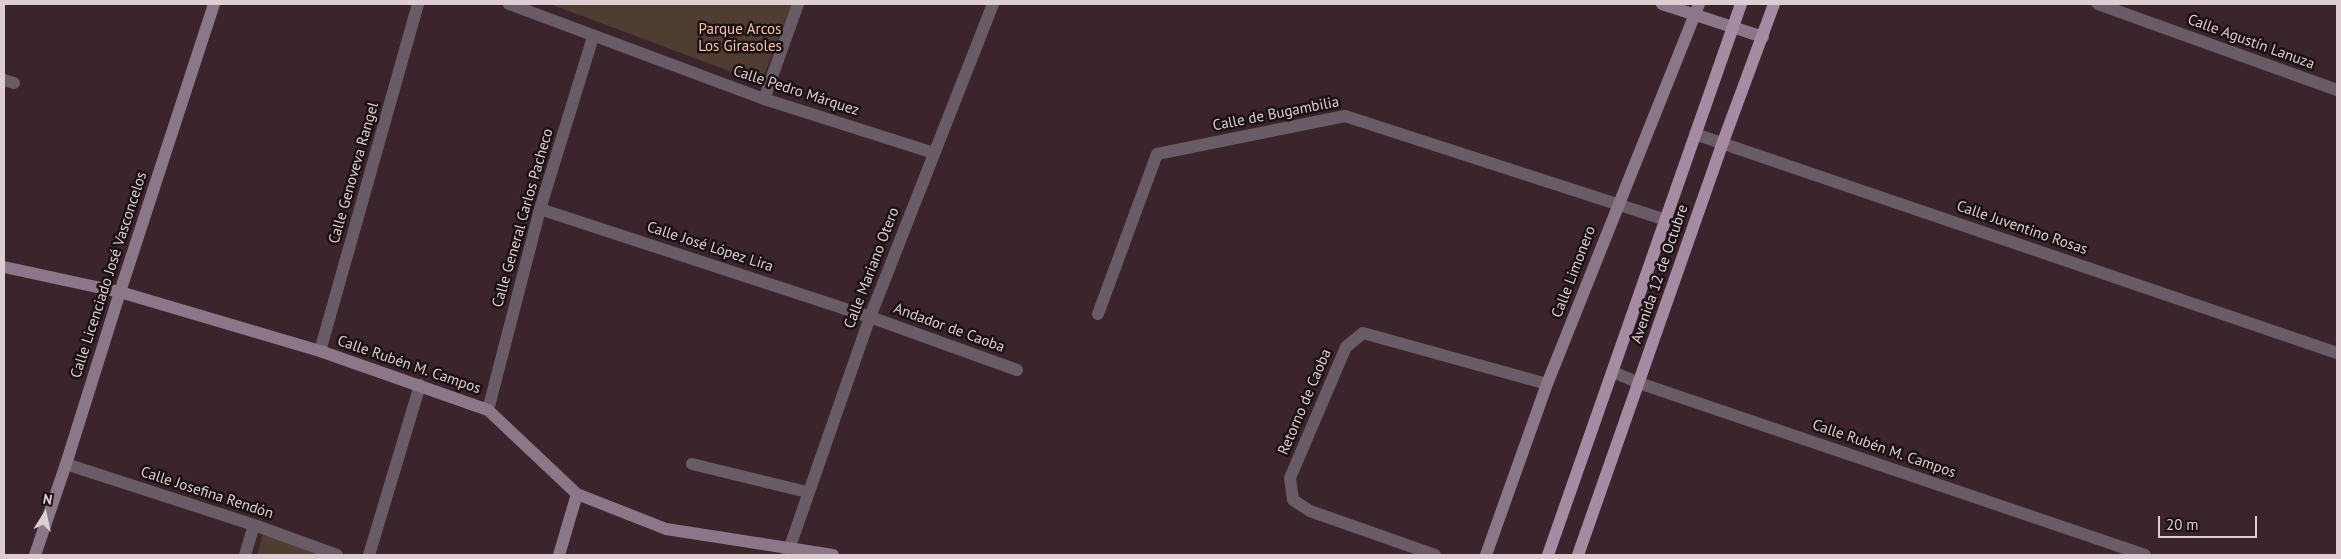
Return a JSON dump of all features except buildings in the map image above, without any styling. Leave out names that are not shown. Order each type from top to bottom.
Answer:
[{"type":"main road","name":"Avenida 12 de Octubre","points":[[1548,555],[1741,4]]},
{"type":"main road","name":"Avenida 12 de Octubre","points":[[1578,555],[1723,142],[1774,4]]},
{"type":"street","name":"Calle Licenciado José Vasconcelos","points":[[34,555],[66,464],[214,4]]},
{"type":"street","name":"Calle Genoveva Rangel","points":[[320,351],[418,4]]},
{"type":"street","points":[[764,99],[798,4]]},
{"type":"street","name":"Calle Mariano Otero","points":[[788,551],[807,492],[870,317],[993,4]]},
{"type":"street","points":[[1662,4],[1697,9],[1732,28],[1763,37]]},
{"type":"street","name":"Calle Agustín Lanuza","points":[[2098,4],[2337,90]]},
{"type":"street","name":"Calle Pedro Márquez","points":[[516,5],[593,37],[764,99],[934,153]]},
{"type":"street","name":"Calle Limonero","points":[[1486,555],[1547,384],[1697,9]]},
{"type":"street","name":"Calle General Carlos Pacheco","points":[[488,410],[540,209],[593,37]]},
{"type":"street","name":"Calle de Bugambilia","points":[[1098,314],[1157,154],[1345,116],[1618,204]]},
{"type":"street","name":"Calle Juventino Rosas","points":[[1696,134],[2337,353]]},
{"type":"street","points":[[1618,204],[1666,220]]},
{"type":"street","name":"Calle José López Lira","points":[[540,209],[870,317]]},
{"type":"street","name":"Calle Rubén M. Campos","points":[[4,267],[120,292],[320,351],[488,410],[577,494],[666,529],[788,551],[833,555]]},
{"type":"street","name":"Andador de Caoba","points":[[870,317],[1017,370]]},
{"type":"street","name":"Retorno de Caoba","points":[[1435,555],[1310,511],[1293,500],[1290,478],[1346,347],[1364,333],[1547,384]]},
{"type":"street","name":"Calle Rubén M. Campos","points":[[1613,372],[1639,383],[2145,555]]},
{"type":"street","points":[[369,555],[420,386]]},
{"type":"street","name":"Calle Josefina Rendón","points":[[66,464],[254,525],[337,555]]},
{"type":"street","points":[[692,464],[807,492]]},
{"type":"street","points":[[559,555],[577,494]]},
{"type":"street","points":[[245,555],[254,525]]},
{"type":"green space","name":"Parque Arcos Los Girasoles","points":[[550,4],[792,4],[761,83]]},
{"type":"green space","points":[[263,533],[319,555],[257,555]]}]
